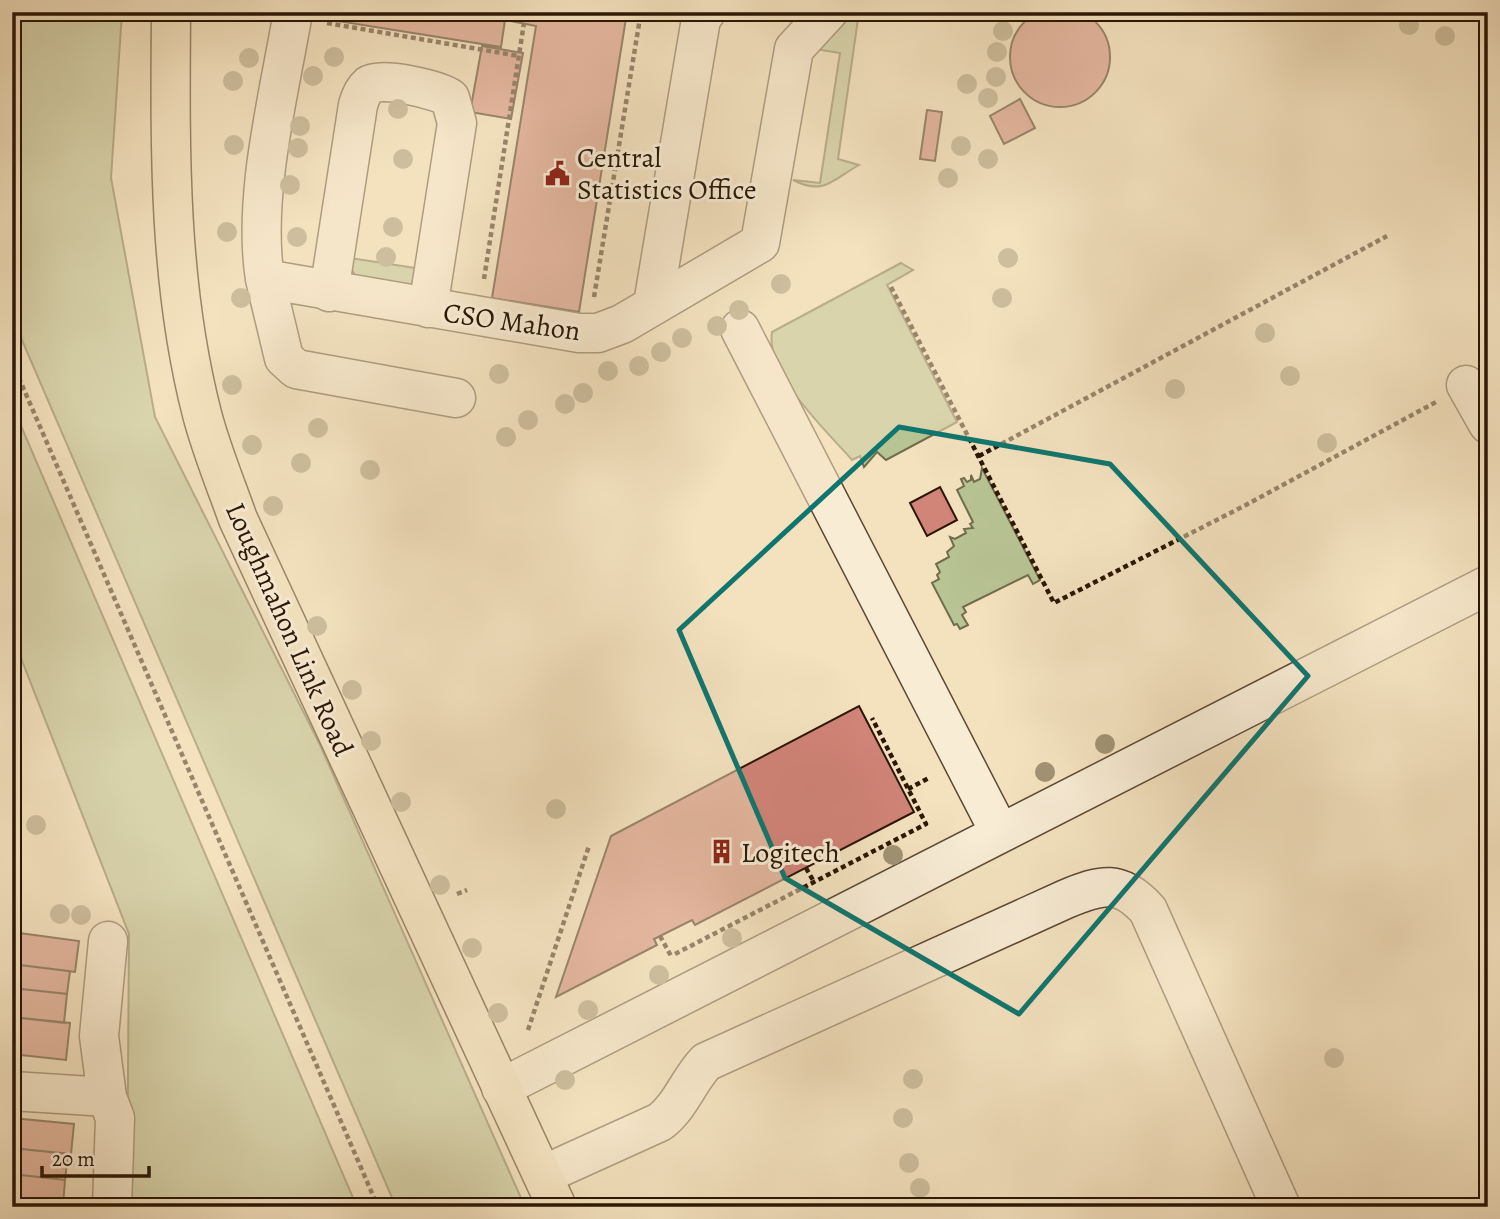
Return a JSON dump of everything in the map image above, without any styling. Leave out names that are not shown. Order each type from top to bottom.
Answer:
[{"type":"main road","name":"Loughmahon Link Road","points":[[171,12],[172,213],[182,313],[202,415],[238,519],[550,1191]]},
{"type":"street","points":[[653,304],[702,19],[706,12]]},
{"type":"street","points":[[303,17],[261,214],[260,252],[284,358],[296,369],[456,398]]},
{"type":"street","name":"CSO Mahon","points":[[265,279],[579,334],[598,333],[622,324],[760,243],[794,49],[813,17]]},
{"type":"street","points":[[329,292],[358,105],[363,92],[370,84],[380,82],[440,91],[450,98],[457,123],[428,308]]},
{"type":"street","points":[[740,329],[1000,833]]},
{"type":"street","points":[[1466,385],[1488,424]]},
{"type":"street","points":[[501,1088],[1488,585]]},
{"type":"street","points":[[550,1191],[674,1111],[695,1073],[706,1062],[1066,899],[1088,890],[1111,886],[1133,894],[1148,911],[1281,1207]]},
{"type":"street","points":[[108,941],[99,1036],[107,1097],[115,1118],[113,1207]]},
{"type":"street","points":[[12,1090],[107,1097]]},
{"type":"path","points":[[592,311],[640,12]]},
{"type":"path","points":[[303,17],[519,56]]},
{"type":"path","points":[[484,289],[524,23]]},
{"type":"path","points":[[979,456],[1387,236]]},
{"type":"path","points":[[891,286],[1054,603],[1244,506],[1466,385]]},
{"type":"path","points":[[12,362],[378,1207]]},
{"type":"path","points":[[660,936],[670,956],[926,824],[873,718]]},
{"type":"path","points":[[528,1030],[589,846]]},
{"type":"path","points":[[806,867],[814,882]]},
{"type":"path","points":[[457,894],[467,890]]},
{"type":"path","points":[[520,1035],[540,1024]]},
{"type":"highlighted area","points":[[899,427],[1110,464],[1308,676],[1019,1014],[785,878],[679,630]]},
{"type":"green space","points":[[12,12],[122,12],[111,178],[155,417],[320,745],[525,1207],[396,1207],[12,317]]},
{"type":"green space","points":[[854,12],[859,12],[838,159],[859,165],[828,184],[813,187],[804,185],[793,180],[820,183],[840,53],[815,49],[831,37]]},
{"type":"green space","points":[[350,258],[422,269],[413,286],[357,278],[350,267]]},
{"type":"green space","points":[[901,263],[913,270],[887,285],[957,422],[886,460],[877,452],[864,467],[860,456],[852,460],[787,383],[772,348],[772,332]]},
{"type":"green space","points":[[12,405],[357,1207],[127,1207],[129,934],[12,635]]},
{"type":"green space","points":[[982,468],[1040,580],[1033,584],[1028,575],[963,607],[966,612],[962,615],[968,625],[960,629],[957,624],[954,625],[932,583],[939,579],[937,575],[940,572],[936,564],[949,557],[947,552],[954,546],[950,537],[955,539],[966,533],[964,529],[973,528],[970,524],[973,522],[957,490],[964,486],[961,479],[964,478],[967,482],[971,480],[971,475],[974,482],[980,479]]},
{"type":"building","points":[[1060,7],[1079,11],[1095,22],[1106,38],[1110,57],[1106,76],[1095,92],[1079,103],[1060,107],[1041,103],[1025,92],[1014,76],[1010,57],[1014,38],[1025,22],[1041,11]]},
{"type":"building","name":"Central Statistics Office","points":[[326,12],[627,12],[579,312],[492,298],[536,26],[505,20],[501,47],[325,19]]},
{"type":"building","points":[[482,46],[523,53],[511,119],[470,112]]},
{"type":"building","points":[[1020,99],[1035,128],[1004,144],[990,116]]},
{"type":"building","points":[[927,110],[942,112],[935,161],[920,159]]},
{"type":"building","points":[[940,487],[957,520],[927,536],[910,503]]},
{"type":"building","name":"Logitech","points":[[859,706],[914,812],[695,925],[692,920],[654,939],[657,945],[556,997],[611,836]]},
{"type":"building","points":[[12,932],[79,941],[75,972],[12,964]]},
{"type":"building","points":[[12,964],[70,971],[67,994],[12,988]]},
{"type":"building","points":[[12,988],[67,994],[64,1023],[12,1017]]},
{"type":"building","points":[[12,1017],[70,1023],[66,1060],[12,1054]]},
{"type":"building","points":[[12,1118],[74,1124],[71,1154],[12,1148]]},
{"type":"building","points":[[12,1148],[68,1154],[65,1180],[12,1174]]},
{"type":"building","points":[[12,1174],[65,1180],[63,1205],[12,1200]]},
{"type":"building","points":[[12,1200],[63,1205],[12,1207]]},
{"type":"place","name":"Central Statistics Office","points":[[557,173]]},
{"type":"place","name":"Logitech","points":[[721,852]]}]
